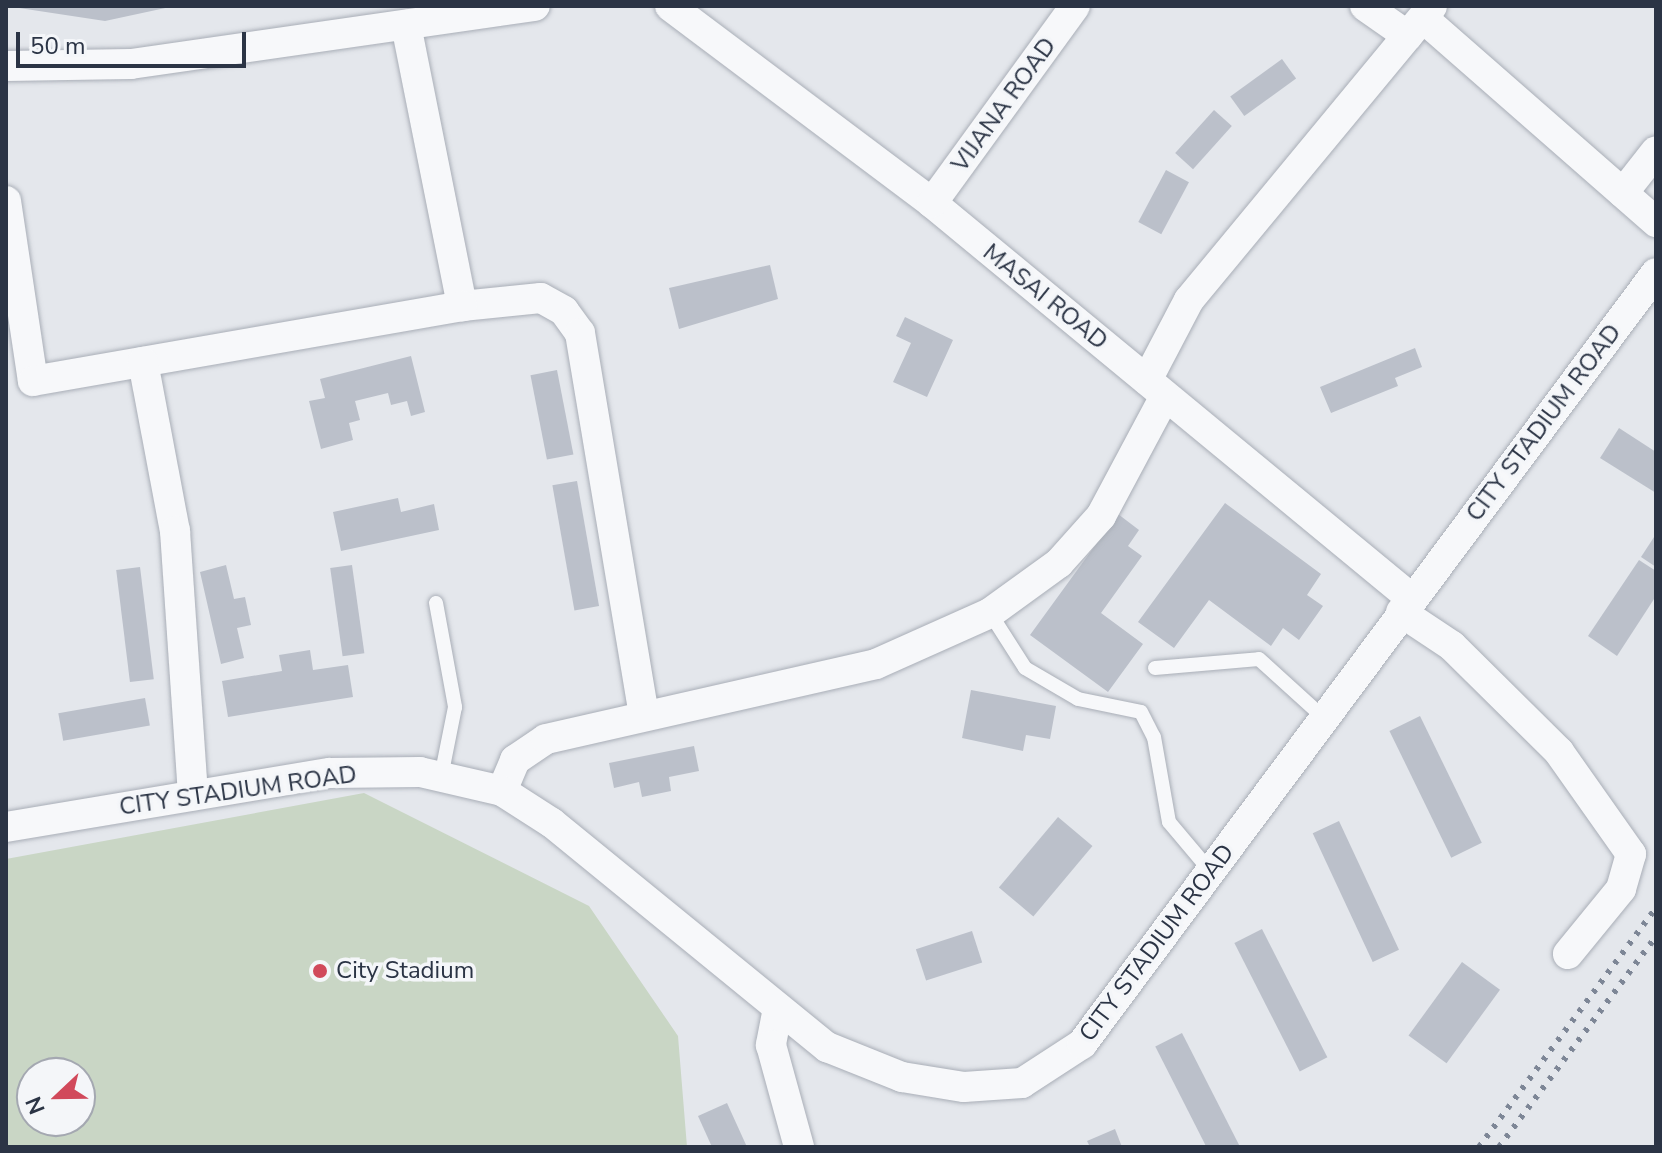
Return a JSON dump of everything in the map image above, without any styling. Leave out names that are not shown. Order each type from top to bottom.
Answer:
[{"type":"street","points":[[6,66],[131,64],[535,6]]},
{"type":"street","name":"MASAI ROAD","points":[[670,6],[932,203],[1156,388],[1452,646],[1559,752],[1631,854],[1621,889],[1568,954]]},
{"type":"street","name":"VIJANA ROAD","points":[[932,203],[1075,6]]},
{"type":"street","points":[[1365,6],[1421,20],[1656,222]]},
{"type":"street","points":[[502,791],[528,747],[644,715],[876,664],[990,613],[1059,563],[1101,516],[1156,388],[1189,300],[1421,20]]},
{"type":"street","points":[[406,25],[462,306]]},
{"type":"street","points":[[1623,193],[1656,151]]},
{"type":"street","points":[[6,201],[20,384],[462,306],[541,298],[564,311],[580,333],[644,715]]},
{"type":"street","name":"CITY STADIUM ROAD","points":[[6,827],[330,773],[441,777],[502,791],[552,823],[827,1047],[902,1077],[964,1087],[1022,1083],[1082,1044],[1656,273]]},
{"type":"street","points":[[143,362],[178,562],[193,795]]},
{"type":"street","points":[[778,1008],[771,1045],[799,1147]]},
{"type":"lane","points":[[436,603],[455,707],[441,777]]},
{"type":"lane","points":[[990,613],[1034,674],[1078,699],[1141,712],[1154,737],[1169,822],[1212,873]]},
{"type":"lane","points":[[1155,668],[1259,659],[1324,718]]},
{"type":"green space","name":"City Stadium","points":[[364,793],[589,906],[678,1036],[687,1147],[6,1147],[6,859]]},
{"type":"building","points":[[6,6],[170,6],[170,7],[105,21]]},
{"type":"building","points":[[1282,59],[1296,78],[1244,116],[1230,97]]},
{"type":"building","points":[[1214,110],[1232,126],[1193,169],[1175,153]]},
{"type":"building","points":[[1166,170],[1189,182],[1161,234],[1138,222]]},
{"type":"building","points":[[770,265],[778,299],[679,329],[669,288]]},
{"type":"building","points":[[905,317],[953,340],[927,397],[893,382],[911,343],[896,336]]},
{"type":"building","points":[[1415,348],[1422,367],[1395,378],[1398,386],[1331,413],[1320,387]]},
{"type":"building","points":[[411,356],[425,412],[411,416],[407,401],[391,405],[388,393],[355,401],[360,420],[349,423],[353,440],[321,449],[309,401],[325,398],[320,379]]},
{"type":"building","points":[[557,370],[573,454],[547,460],[530,375]]},
{"type":"building","points":[[1619,428],[1656,452],[1656,493],[1600,458]]},
{"type":"building","points":[[577,481],[599,606],[574,610],[552,485]]},
{"type":"building","points":[[398,498],[401,512],[434,504],[439,530],[341,551],[333,512]]},
{"type":"building","points":[[1225,503],[1321,574],[1307,595],[1323,606],[1299,640],[1283,628],[1271,646],[1209,600],[1174,648],[1138,622]]},
{"type":"building","points":[[1118,514],[1139,530],[1128,546],[1142,556],[1101,613],[1143,644],[1108,692],[1030,635]]},
{"type":"building","points":[[1656,534],[1656,567],[1641,557]]},
{"type":"building","points":[[1639,560],[1656,571],[1656,596],[1617,656],[1588,636]]},
{"type":"building","points":[[226,565],[234,599],[245,597],[251,625],[237,628],[244,658],[221,664],[200,572]]},
{"type":"building","points":[[352,565],[364,653],[343,656],[330,568]]},
{"type":"building","points":[[140,567],[154,679],[130,682],[116,570]]},
{"type":"building","points":[[310,650],[313,670],[348,665],[353,697],[228,717],[222,681],[282,671],[279,655]]},
{"type":"building","points":[[971,690],[1056,706],[1050,739],[1026,735],[1023,751],[962,738]]},
{"type":"building","points":[[145,698],[150,726],[63,741],[58,713]]},
{"type":"building","points":[[1420,716],[1482,843],[1451,858],[1389,731]]},
{"type":"building","points":[[694,746],[699,771],[669,777],[671,791],[642,797],[639,782],[614,788],[609,763]]},
{"type":"building","points":[[1058,817],[1092,846],[1033,916],[999,887]]},
{"type":"building","points":[[1339,821],[1399,950],[1373,962],[1313,833]]},
{"type":"building","points":[[1262,929],[1327,1057],[1300,1071],[1234,943]]},
{"type":"building","points":[[972,931],[982,962],[926,981],[916,949]]},
{"type":"building","points":[[1462,962],[1500,990],[1447,1063],[1409,1036]]},
{"type":"building","points":[[1182,1033],[1240,1147],[1206,1147],[1155,1047]]},
{"type":"building","points":[[727,1103],[747,1147],[712,1147],[698,1116]]},
{"type":"building","points":[[1115,1129],[1122,1147],[1090,1147],[1087,1141]]},
{"type":"railway","points":[[1479,1147],[1656,908]]},
{"type":"railway","points":[[1499,1147],[1656,936]]},
{"type":"place","name":"City Stadium","points":[[320,971]]}]
